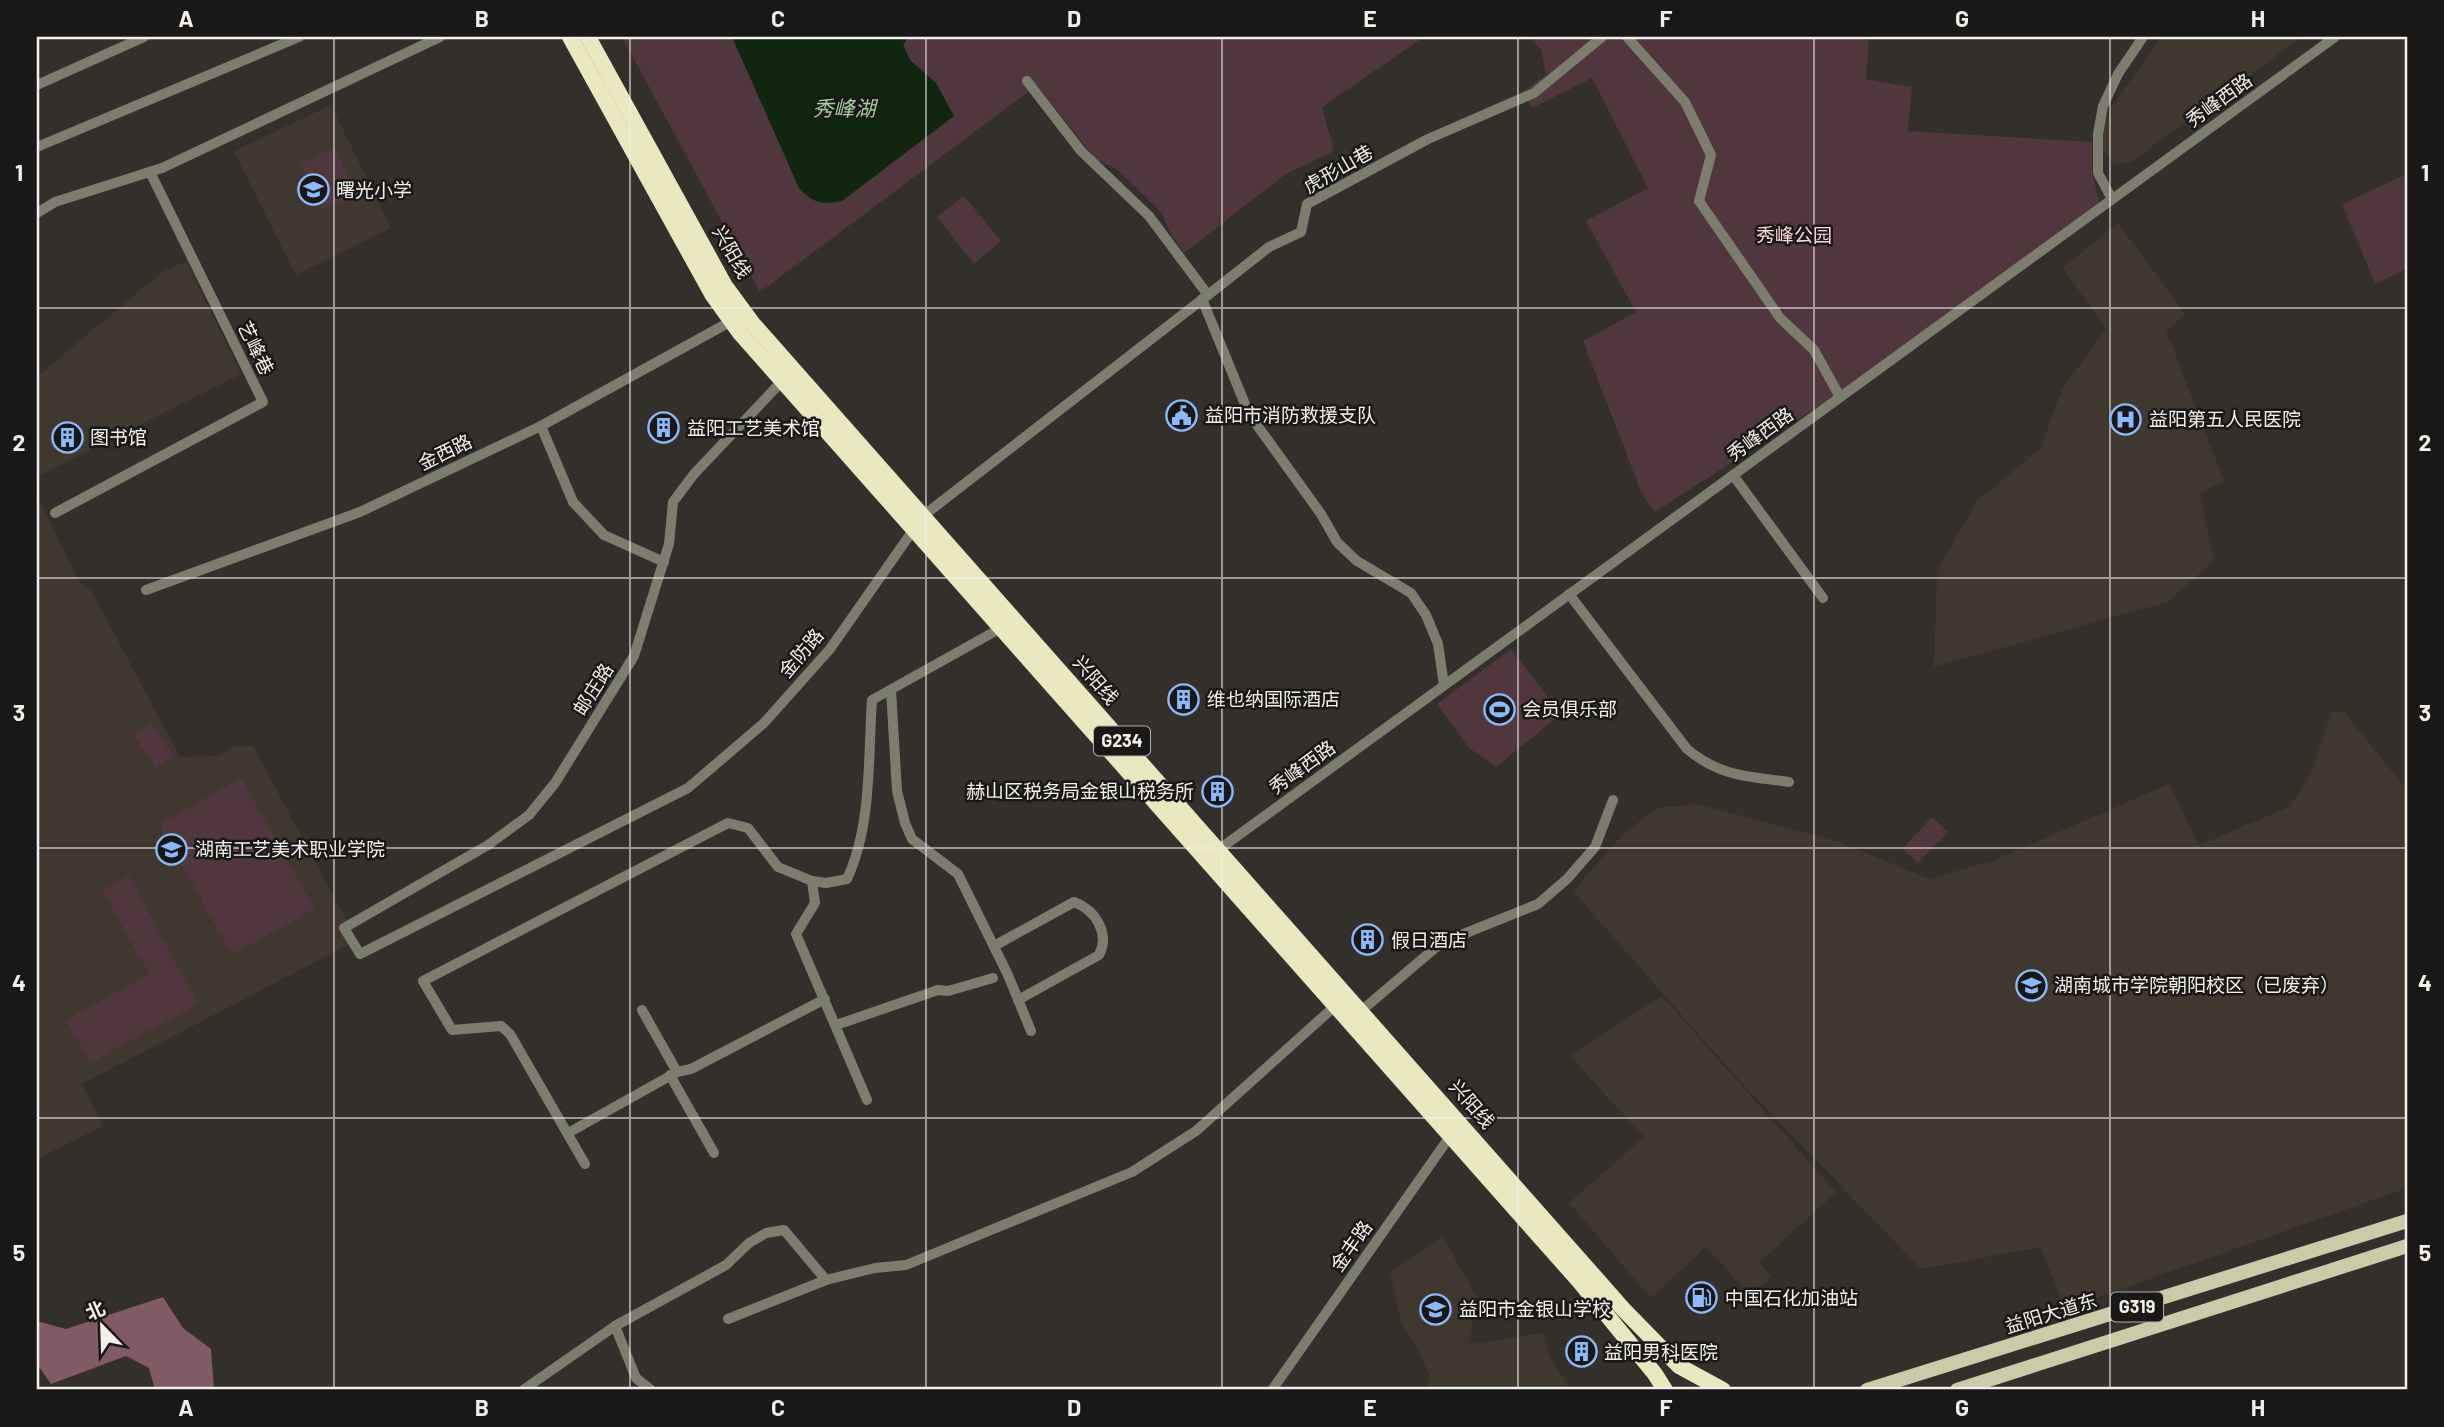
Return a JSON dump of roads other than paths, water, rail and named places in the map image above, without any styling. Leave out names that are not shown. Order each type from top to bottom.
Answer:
[{"type":"highway","name":"兴阳线","points":[[570,37],[712,294],[738,317],[1212,855],[1335,1006],[1679,1366],[1723,1390]]},
{"type":"highway","name":"兴阳线","points":[[589,37],[725,286],[738,317]]},
{"type":"highway","name":"兴阳线","points":[[918,523],[1001,628],[1362,1012],[1665,1390]]},
{"type":"main road","name":"益阳大道东","points":[[1867,1390],[1883,1388],[2407,1221]]},
{"type":"main road","name":"G319","points":[[1957,1390],[1982,1386],[2407,1246]]},
{"type":"street","points":[[37,85],[144,37]]},
{"type":"street","points":[[37,148],[299,37]]},
{"type":"street","points":[[37,213],[55,202],[150,172],[440,37]]},
{"type":"street","name":"虎形山巷","points":[[1205,297],[1269,247],[1301,232],[1307,204],[1428,139],[1534,93],[1602,37]]},
{"type":"street","points":[[1627,37],[1685,102],[1711,155],[1699,201],[1780,318],[1814,350],[1840,397]]},
{"type":"street","points":[[2112,199],[2098,173],[2098,134],[2103,106],[2118,74],[2143,37]]},
{"type":"street","name":"秀峰西路","points":[[1212,855],[2335,37]]},
{"type":"street","points":[[1027,81],[1081,151],[1149,216],[1205,297],[1249,414],[1338,542],[1357,561],[1411,593],[1426,615],[1438,644],[1444,685]]},
{"type":"street","name":"艺峰巷","points":[[55,513],[263,402],[150,172]]},
{"type":"street","name":"金防路","points":[[360,954],[688,788],[764,723],[830,649],[918,523],[1205,297]]},
{"type":"street","name":"金西路","points":[[146,590],[360,512],[541,426],[738,317]]},
{"type":"street","name":"邮庄路","points":[[360,954],[344,928],[488,845],[529,815],[555,783],[634,656],[669,544],[673,502],[694,474],[788,375]]},
{"type":"street","points":[[541,426],[573,502],[604,535],[664,562]]},
{"type":"street","points":[[1733,475],[1823,598]]},
{"type":"street","points":[[1569,594],[1687,749],[1708,767],[1733,775],[1789,782]]},
{"type":"street","points":[[585,1164],[510,1034],[501,1026],[452,1030],[423,981],[728,823],[748,828],[778,867],[812,881],[826,883],[847,879],[854,864],[864,817],[872,700],[1001,628]]},
{"type":"street","points":[[891,690],[897,790],[905,823],[912,839],[958,874],[1031,1031]]},
{"type":"street","points":[[1362,1012],[1441,943],[1538,904],[1567,879],[1595,847],[1613,800]]},
{"type":"street","points":[[812,881],[815,903],[796,934],[867,1100]]},
{"type":"street","points":[[993,946],[1074,902],[1085,906],[1104,933],[1105,944],[1099,955],[1018,1000]]},
{"type":"street","points":[[836,1025],[938,990],[948,991],[993,978]]},
{"type":"street","points":[[568,1133],[674,1074],[691,1069],[825,999]]},
{"type":"street","points":[[728,1319],[826,1280],[874,1268],[906,1265],[1132,1172],[1196,1131],[1335,1006]]},
{"type":"street","points":[[642,1010],[714,1153]]},
{"type":"street","name":"金丰路","points":[[1272,1390],[1455,1129]]},
{"type":"street","points":[[523,1390],[615,1326],[726,1265],[749,1243],[766,1233],[784,1230],[826,1280]]},
{"type":"street","points":[[615,1326],[636,1378],[651,1390]]},
{"type":"water","name":"秀峰湖","points":[[732,37],[908,37],[903,45],[910,60],[936,83],[954,116],[842,201],[818,202],[799,188]]},
{"type":"place","name":"曙光小学","points":[[313,190]]},
{"type":"place","name":"益阳市消防救援支队","points":[[1182,415]]},
{"type":"place","name":"益阳第五人民医院","points":[[2126,419]]},
{"type":"place","name":"益阳工艺美术馆","points":[[664,428]]},
{"type":"place","name":"图书馆","points":[[67,437]]},
{"type":"place","name":"维也纳国际酒店","points":[[1184,699]]},
{"type":"place","name":"会员俱乐部","points":[[1499,709]]},
{"type":"place","name":"赫山区税务局金银山税务所","points":[[1217,791]]},
{"type":"place","name":"湖南工艺美术职业学院","points":[[172,849]]},
{"type":"place","name":"假日酒店","points":[[1368,940]]},
{"type":"place","name":"湖南城市学院朝阳校区（已废弃）","points":[[2031,985]]},
{"type":"place","name":"中国石化加油站","points":[[1702,1298]]},
{"type":"place","name":"益阳市金银山学校","points":[[1436,1309]]},
{"type":"place","name":"益阳男科医院","points":[[1581,1352]]},
{"type":"park label","name":"秀峰公园","points":[[1794,235]]}]
